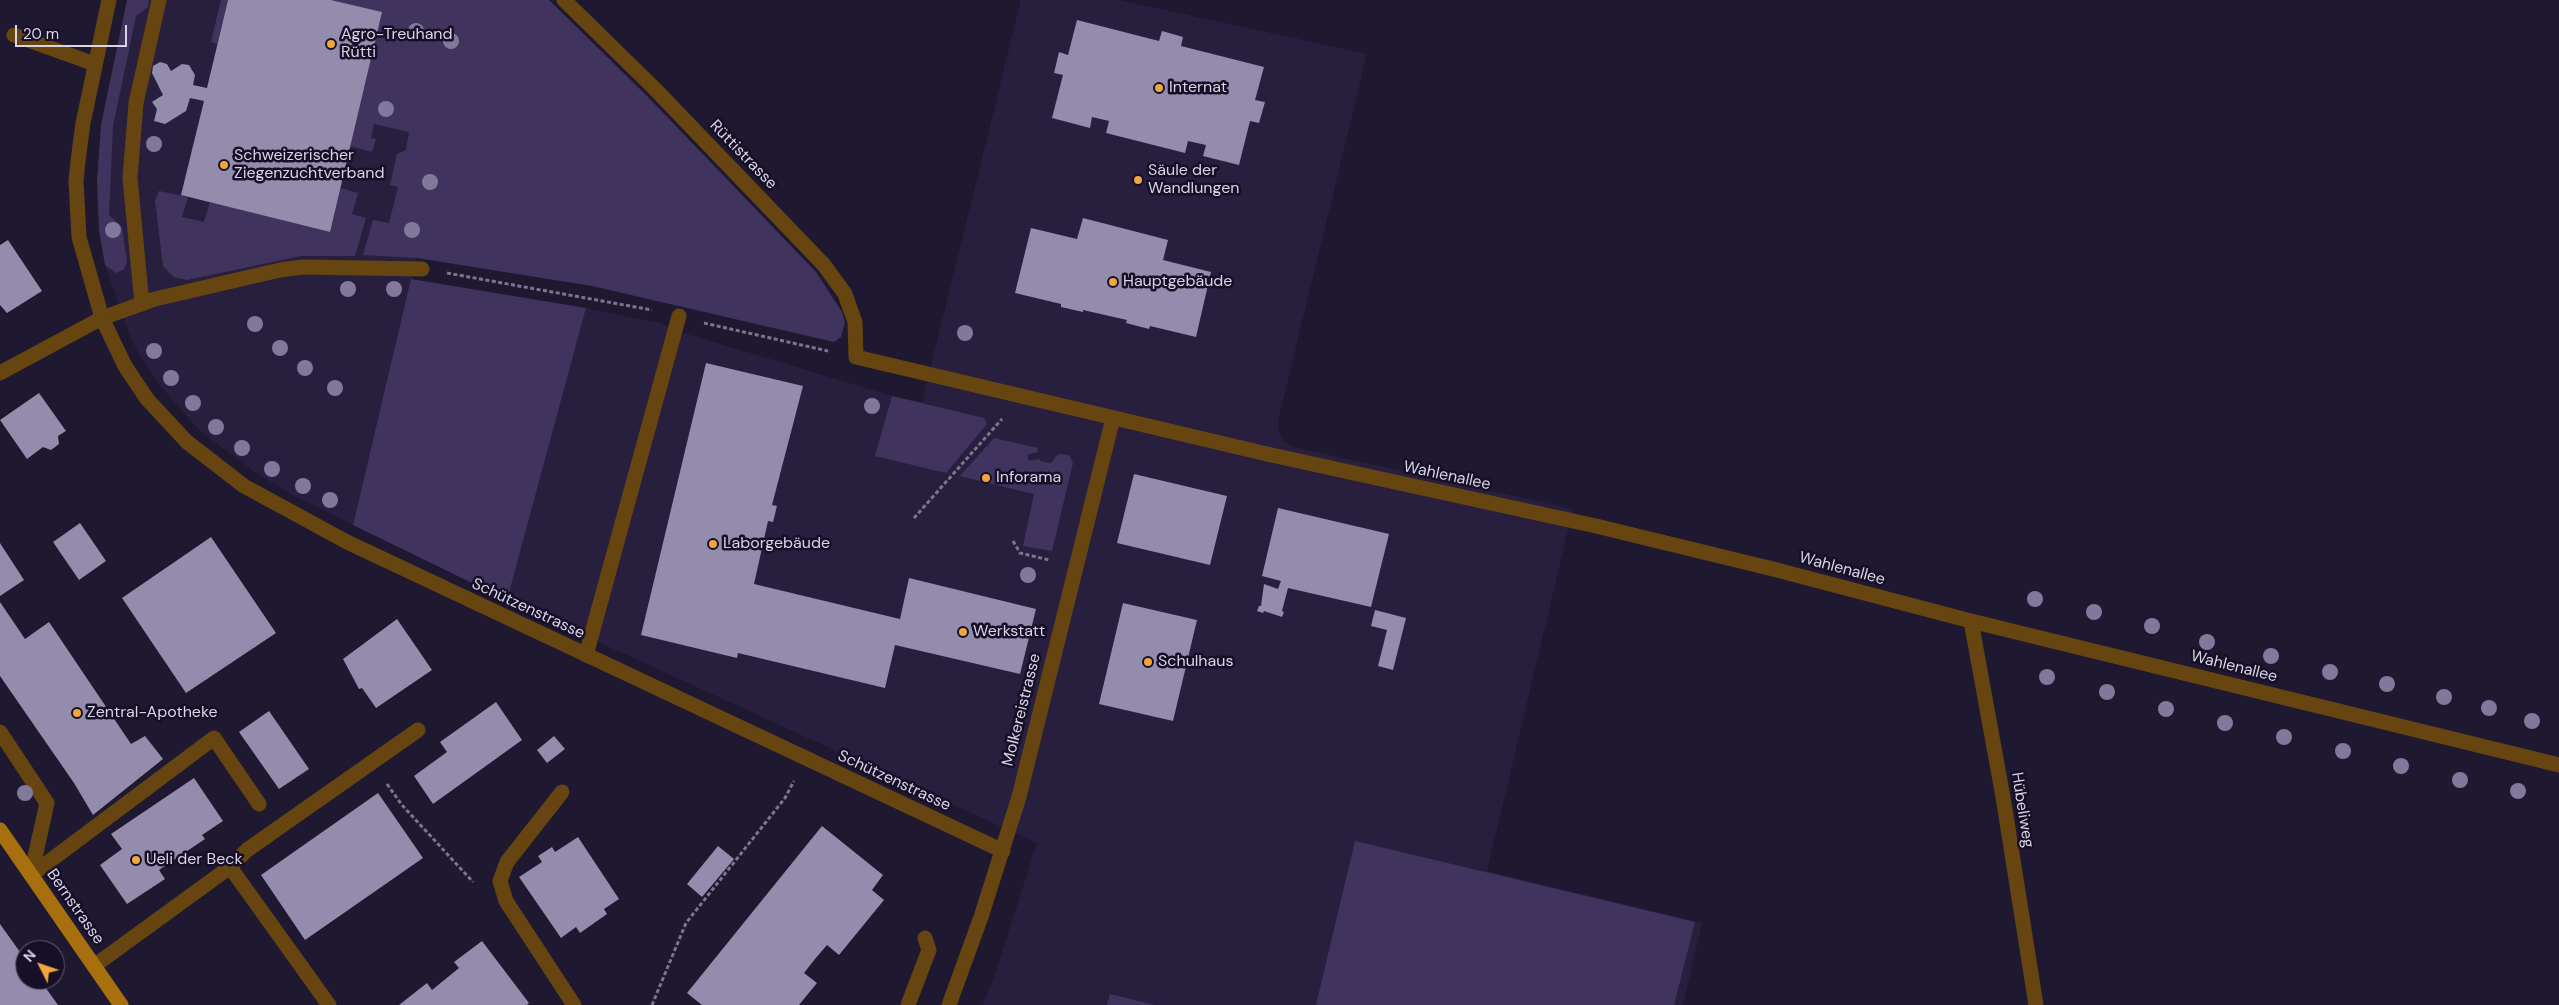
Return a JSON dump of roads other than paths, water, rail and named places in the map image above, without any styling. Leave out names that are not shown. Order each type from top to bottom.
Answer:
[{"type":"main road","name":"Bernstrasse","points":[[0,830],[121,1005]]},
{"type":"street","name":"Schützenstrasse","points":[[108,0],[78,161],[76,211],[79,237],[102,318],[125,366],[147,399],[186,442],[212,464],[244,486],[347,542],[1003,851]]},
{"type":"street","points":[[142,304],[130,178],[136,104],[159,0]]},
{"type":"street","name":"Rüttistrasse","points":[[564,0],[654,88],[824,265],[845,294],[855,322],[856,357]]},
{"type":"street","points":[[14,34],[95,64]]},
{"type":"street","points":[[0,373],[102,318],[180,293],[303,267],[422,269]]},
{"type":"street","points":[[586,656],[679,316]]},
{"type":"street","name":"Wahlenallee","points":[[856,357],[1021,397],[1596,526],[1773,569],[1971,621],[2559,765]]},
{"type":"street","name":"Molkereistrasse","points":[[949,1005],[1003,851],[1019,797],[1113,418]]},
{"type":"street","name":"Hübeliweg","points":[[1971,621],[2003,797],[2036,1005]]},
{"type":"street","points":[[94,966],[230,867],[247,850],[418,730]]},
{"type":"street","points":[[0,732],[47,803],[31,875]]},
{"type":"street","points":[[31,875],[214,738],[259,804]]},
{"type":"street","points":[[562,792],[507,862],[500,881],[501,890],[506,901],[574,1005]]},
{"type":"street","points":[[230,867],[329,1005]]},
{"type":"street","points":[[908,1005],[929,950],[925,938]]},
{"type":"place","name":"Agro-Treuhand Rütti","points":[[331,44]]},
{"type":"place","name":"Internat","points":[[1159,88]]},
{"type":"place","name":"Schweizerischer Ziegenzuchtverband","points":[[224,165]]},
{"type":"place","name":"Säule der Wandlungen","points":[[1138,180]]},
{"type":"place","name":"Hauptgebäude","points":[[1113,282]]},
{"type":"place","name":"Inforama","points":[[986,478]]},
{"type":"place","name":"Laborgebäude","points":[[713,544]]},
{"type":"place","name":"Werkstatt","points":[[963,632]]},
{"type":"place","name":"Schulhaus","points":[[1148,662]]},
{"type":"place","name":"Zentral-Apotheke","points":[[77,713]]},
{"type":"place","name":"Ueli der Beck","points":[[136,860]]}]
